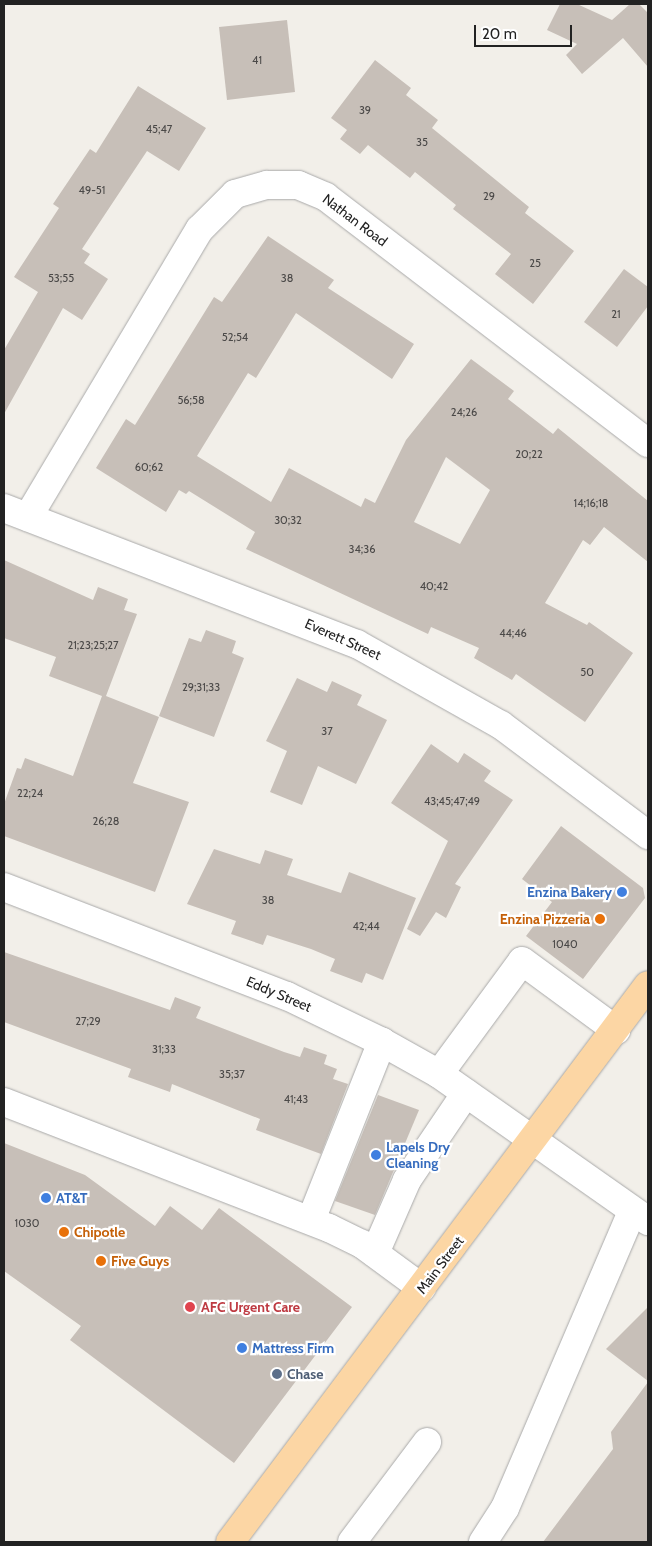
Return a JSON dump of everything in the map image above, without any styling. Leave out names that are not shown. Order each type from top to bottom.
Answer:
[{"type":"main road","name":"Main Street","points":[[230,1542],[535,1140],[648,985]]},
{"type":"street","name":"Nathan Road","points":[[16,513],[200,229],[235,194],[267,185],[298,185],[326,197],[648,443]]},
{"type":"street","name":"Everett Street","points":[[16,513],[295,618],[414,673],[550,759],[648,835]]},
{"type":"street","name":"Eddy Street","points":[[4,887],[287,996],[382,1042],[439,1074],[640,1216]]},
{"type":"street","points":[[439,1074],[522,961],[616,1030]]},
{"type":"street","points":[[311,1220],[382,1042]]},
{"type":"street","points":[[375,1253],[407,1180],[466,1093]]},
{"type":"street","points":[[4,1102],[311,1220],[375,1253],[422,1288]]},
{"type":"street","points":[[483,1542],[505,1508],[640,1216]]},
{"type":"street","points":[[352,1542],[428,1442]]},
{"type":"building","points":[[560,4],[577,4],[612,20],[630,4],[639,4],[648,13],[648,67],[623,38],[582,74],[566,55],[577,44],[547,30]]},
{"type":"building","points":[[287,20],[295,92],[227,100],[219,27]]},
{"type":"building","points":[[375,60],[411,88],[406,95],[438,120],[432,128],[529,207],[525,213],[574,251],[533,304],[495,274],[511,254],[453,209],[456,205],[415,172],[410,178],[368,145],[360,154],[340,139],[347,130],[331,118]]},
{"type":"building","points":[[138,86],[206,128],[179,171],[147,151],[82,249],[90,254],[84,263],[108,279],[82,320],[63,308],[4,414],[4,350],[38,292],[14,277],[59,208],[53,204],[90,149],[96,153]]},
{"type":"building","points":[[268,236],[334,280],[328,288],[414,344],[392,379],[296,313],[256,378],[248,373],[197,456],[271,502],[289,468],[361,507],[365,498],[375,503],[406,440],[471,359],[514,391],[508,399],[553,434],[558,428],[648,501],[648,562],[604,527],[590,545],[583,540],[545,603],[587,625],[589,622],[633,653],[585,722],[516,674],[512,680],[474,658],[479,648],[431,627],[428,634],[246,549],[255,532],[189,491],[186,494],[179,490],[166,512],[96,468],[126,419],[135,425],[214,297],[222,302]],"holes":[[[446,457],[490,490],[460,544],[414,522]]]},
{"type":"building","points":[[624,269],[648,287],[648,306],[617,347],[584,322]]},
{"type":"building","points":[[4,560],[93,600],[98,587],[128,599],[124,610],[137,614],[106,696],[159,717],[133,783],[189,802],[155,892],[4,836],[4,804],[17,768],[21,769],[25,758],[73,776],[102,696],[49,676],[56,657],[4,638]]},
{"type":"building","points":[[206,630],[236,641],[232,653],[244,658],[214,737],[159,716],[189,638],[201,642]]},
{"type":"building","points":[[297,678],[327,692],[332,681],[362,695],[357,705],[387,720],[356,784],[318,766],[302,805],[270,792],[287,751],[266,741]]},
{"type":"building","points":[[431,744],[458,763],[464,753],[491,771],[484,781],[513,800],[455,884],[461,887],[446,918],[436,912],[420,936],[407,929],[448,841],[391,803]]},
{"type":"building","points":[[561,826],[643,888],[645,898],[583,979],[526,936],[552,902],[522,879]]},
{"type":"building","points":[[214,849],[260,864],[265,850],[293,859],[287,875],[341,893],[349,872],[416,898],[383,980],[366,973],[362,983],[330,971],[335,959],[267,935],[263,945],[231,934],[236,921],[187,904]]},
{"type":"building","points":[[4,952],[170,1010],[175,997],[201,1007],[196,1018],[284,1052],[300,1057],[304,1047],[327,1055],[324,1064],[337,1069],[333,1079],[348,1084],[321,1154],[256,1130],[260,1119],[172,1084],[170,1092],[128,1077],[131,1069],[4,1022]]},
{"type":"building","name":"Lapels Dry Cleaning","points":[[378,1095],[419,1110],[375,1215],[335,1201]]},
{"type":"building","points":[[4,1143],[85,1175],[155,1226],[170,1206],[202,1230],[219,1208],[352,1307],[234,1463],[70,1340],[81,1326],[4,1271]]},
{"type":"building","points":[[648,1307],[648,1381],[606,1349]]},
{"type":"building","points":[[648,1382],[648,1542],[543,1542],[613,1449],[611,1432]]},
{"type":"place","name":"Enzina Bakery","points":[[622,892]]},
{"type":"place","name":"Enzina Pizzeria","points":[[600,919]]},
{"type":"place","name":"Lapels Dry Cleaning","points":[[376,1155]]},
{"type":"place","name":"AT&T","points":[[46,1198]]},
{"type":"place","name":"Chipotle","points":[[64,1232]]},
{"type":"place","name":"Five Guys","points":[[101,1261]]},
{"type":"place","name":"AFC Urgent Care","points":[[190,1307]]},
{"type":"place","name":"Mattress Firm","points":[[242,1348]]},
{"type":"place","name":"Chase","points":[[277,1374]]}]
